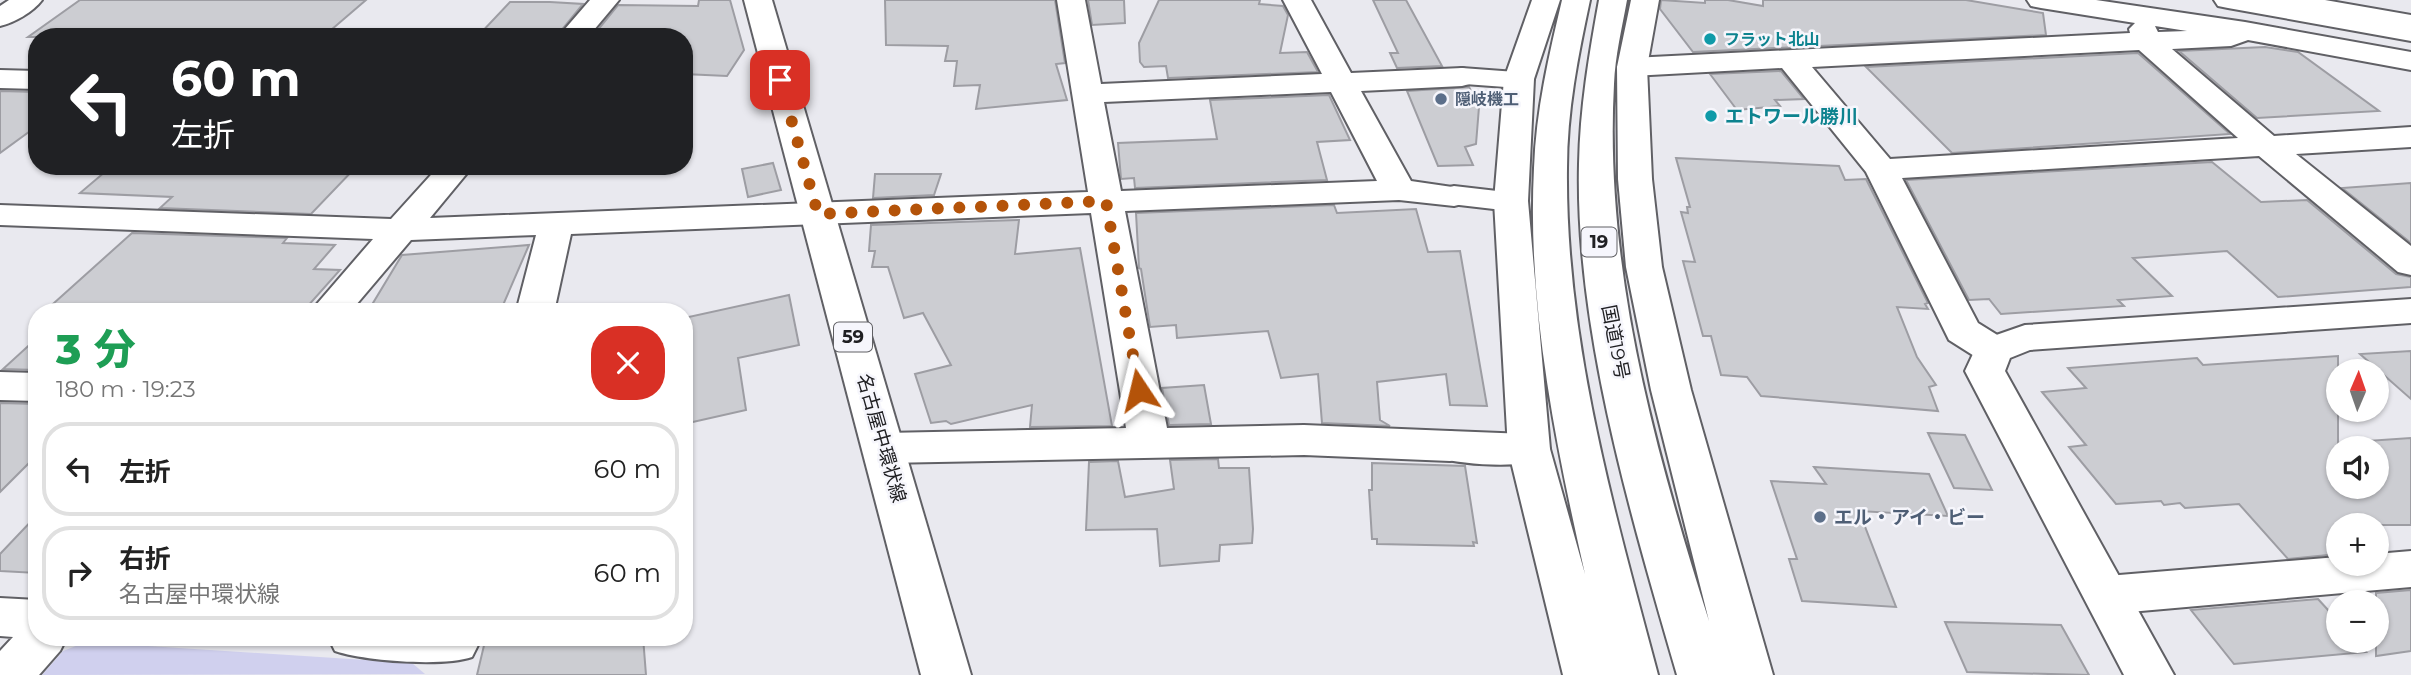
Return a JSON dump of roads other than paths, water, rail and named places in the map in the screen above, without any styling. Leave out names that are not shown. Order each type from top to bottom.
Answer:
[{"type":"main road","points":[[0,18],[27,0]]},
{"type":"main road","points":[[580,28],[605,0]]},
{"type":"main road","name":"名古屋中環状線","points":[[758,0],[885,448],[946,675]]},
{"type":"main road","points":[[1071,0],[1149,444]]},
{"type":"main road","points":[[1297,0],[1399,190]]},
{"type":"main road","points":[[1546,0],[1518,79],[1510,201],[1529,449],[1588,675]]},
{"type":"main road","name":"19","points":[[1576,0],[1559,69],[1552,117],[1549,173],[1551,238],[1558,313],[1571,399],[1633,675]]},
{"type":"main road","name":"国道19号","points":[[1613,0],[1600,64],[1595,118],[1599,241],[1628,402],[1702,675]]},
{"type":"main road","points":[[1645,0],[1632,67],[1635,179],[1644,267],[1675,403],[1748,675]]},
{"type":"main road","points":[[2040,0],[2143,29],[2268,147],[2411,264]]},
{"type":"main road","points":[[2194,0],[2245,31],[2411,61]]},
{"type":"main road","points":[[2228,0],[2411,32]]},
{"type":"main road","points":[[2277,0],[2411,23]]},
{"type":"main road","points":[[2371,0],[2411,7]]},
{"type":"main road","points":[[1632,67],[1792,61],[2143,29],[2231,37],[2245,31]]},
{"type":"main road","points":[[1792,61],[1881,169],[1963,331],[1993,350]]},
{"type":"main road","points":[[1089,94],[1462,78],[1518,79]]},
{"type":"main road","points":[[0,79],[28,80]]},
{"type":"main road","points":[[1881,169],[2411,137]]},
{"type":"main road","points":[[337,303],[449,175]]},
{"type":"main road","points":[[0,215],[402,229],[1399,190],[1510,201]]},
{"type":"main road","points":[[538,303],[556,225]]},
{"type":"main road","points":[[2149,675],[1985,371],[1993,350],[2025,338],[2411,311]]},
{"type":"main road","points":[[0,386],[28,387]]},
{"type":"main road","points":[[885,448],[1304,440],[1529,449]]},
{"type":"main road","points":[[2107,595],[2411,569]]},
{"type":"main road","points":[[0,617],[28,619]]},
{"type":"main road","points":[[9,675],[35,646]]},
{"type":"main road","points":[[413,646],[453,652]]},
{"type":"place","name":"フラット北山","points":[[1710,39]]},
{"type":"place","name":"隠岐機工","points":[[1441,99]]},
{"type":"place","name":"エトワール勝川","points":[[1711,116]]},
{"type":"place","name":"エル・アイ・ビー","points":[[1820,517]]}]
